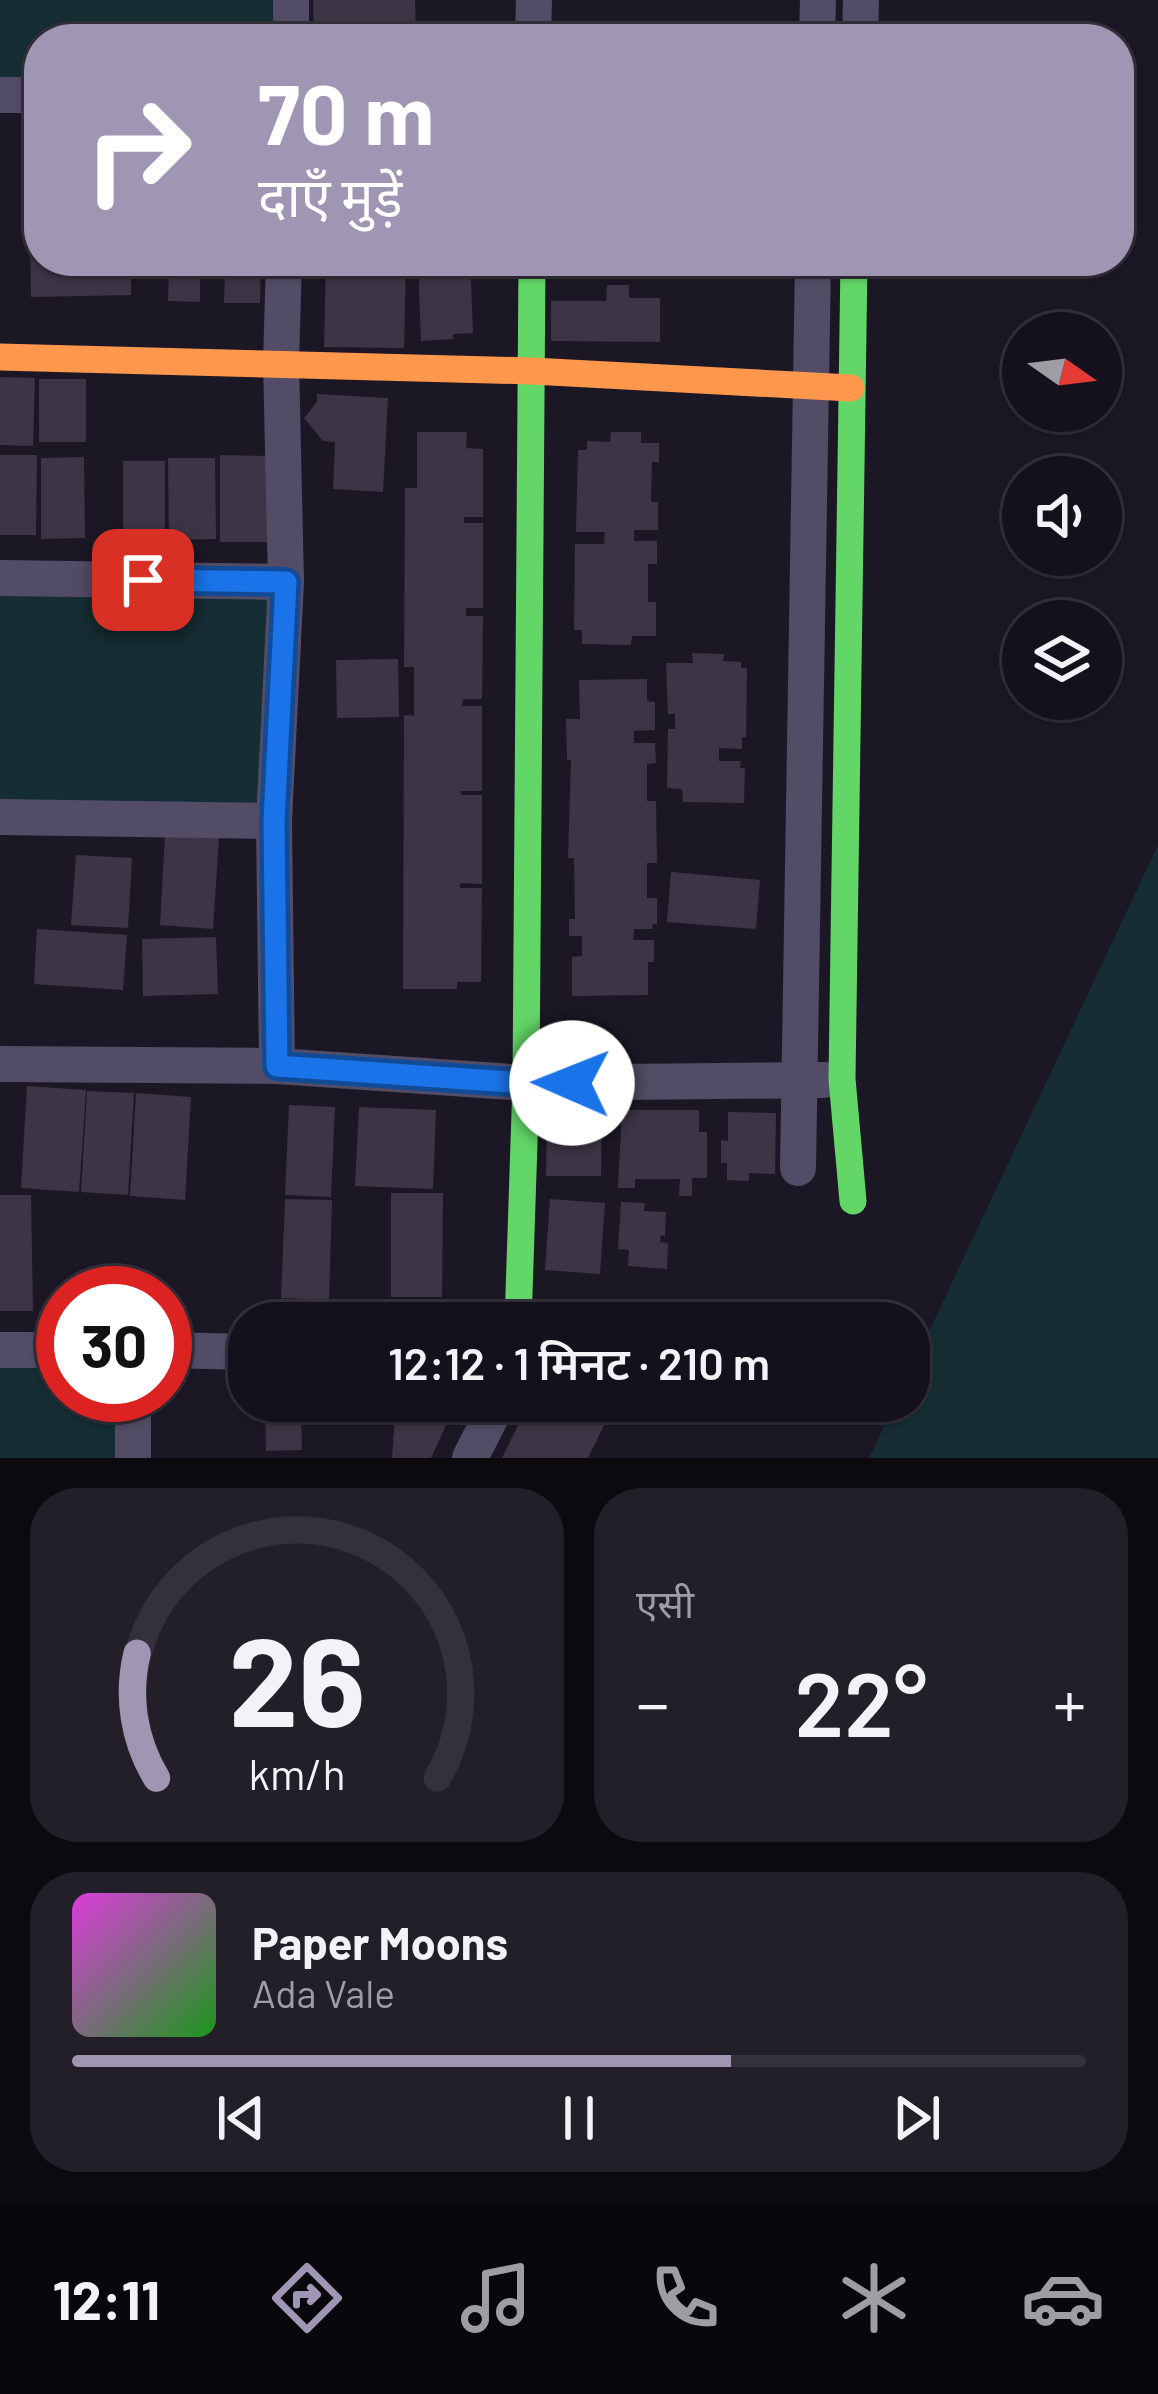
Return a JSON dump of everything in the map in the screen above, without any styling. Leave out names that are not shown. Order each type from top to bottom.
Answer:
[{"type":"street","points":[[277,1066],[274,821],[286,582],[284,276]]},
{"type":"street","points":[[519,1302],[526,1083],[532,276]]},
{"type":"street","points":[[799,1168],[813,276]]},
{"type":"street","points":[[854,276],[842,1079],[854,1201]]},
{"type":"street","points":[[0,357],[532,370],[851,388]]},
{"type":"street","points":[[0,578],[286,582]]},
{"type":"street","points":[[0,817],[274,821]]},
{"type":"street","points":[[0,1064],[277,1066],[526,1083],[842,1079]]},
{"type":"street","points":[[0,1350],[36,1350]]},
{"type":"street","points":[[192,1351],[228,1352]]},
{"type":"street","points":[[133,1422],[133,1458]]},
{"type":"street","points":[[470,1458],[488,1422]]},
{"type":"green space","points":[[0,0],[275,0],[275,24],[24,24],[24,82],[0,82]]},
{"type":"green space","points":[[0,592],[270,596],[261,805],[0,803]]},
{"type":"green space","points":[[1158,845],[1158,1458],[869,1458],[886,1422],[930,1422],[930,1329]]},
{"type":"green space","points":[[0,1363],[36,1363],[36,1422],[116,1422],[116,1458],[0,1458]]},
{"type":"building","points":[[313,0],[415,0],[416,24],[314,24]]},
{"type":"building","points":[[31,276],[131,276],[131,295],[31,297]]},
{"type":"building","points":[[169,276],[200,276],[200,302],[168,301]]},
{"type":"building","points":[[225,276],[261,276],[260,303],[224,303]]},
{"type":"building","points":[[326,276],[406,276],[404,348],[324,347]]},
{"type":"building","points":[[419,276],[471,276],[473,333],[421,341]]},
{"type":"building","points":[[607,285],[629,285],[629,298],[660,298],[660,342],[551,341],[551,301],[606,301]]},
{"type":"building","points":[[0,377],[35,378],[33,446],[0,445]]},
{"type":"building","points":[[39,379],[86,379],[86,442],[39,442]]},
{"type":"building","points":[[317,394],[388,398],[383,492],[333,489],[335,442],[323,441],[304,418],[317,402]]},
{"type":"building","points":[[417,432],[467,432],[466,448],[483,449],[483,517],[464,517],[464,523],[483,523],[483,608],[466,608],[466,616],[483,616],[482,699],[463,699],[462,706],[482,706],[482,791],[461,791],[461,795],[482,795],[482,884],[460,883],[460,888],[482,888],[481,982],[457,982],[457,989],[403,989],[404,715],[414,716],[414,667],[404,667],[405,488],[417,488]]},
{"type":"building","points":[[611,432],[641,432],[641,443],[659,443],[659,462],[652,462],[651,502],[658,502],[658,530],[634,530],[634,541],[657,541],[657,564],[648,564],[648,602],[656,602],[656,636],[632,636],[631,645],[582,644],[582,630],[574,630],[575,544],[604,544],[605,532],[576,532],[578,450],[587,450],[587,441],[610,442]]},
{"type":"building","points":[[0,455],[37,455],[36,535],[0,535]]},
{"type":"building","points":[[220,455],[271,456],[270,542],[220,542]]},
{"type":"building","points":[[84,457],[85,538],[41,539],[41,458]]},
{"type":"building","points":[[168,458],[215,458],[216,539],[169,540]]},
{"type":"building","points":[[123,461],[165,461],[165,542],[123,543]]},
{"type":"building","points":[[692,653],[724,654],[723,661],[741,662],[741,668],[747,668],[742,749],[719,748],[719,761],[741,761],[740,768],[745,768],[744,803],[683,802],[682,789],[667,788],[668,729],[675,729],[675,714],[668,714],[666,663],[693,663]]},
{"type":"building","points":[[398,659],[399,717],[337,718],[336,660]]},
{"type":"building","points":[[647,679],[647,701],[655,702],[655,730],[634,731],[634,743],[655,743],[656,763],[647,764],[647,801],[656,801],[657,863],[647,863],[647,898],[657,898],[657,924],[652,924],[653,929],[634,929],[633,940],[654,940],[648,995],[572,996],[572,957],[582,956],[582,936],[569,936],[569,919],[575,919],[574,858],[568,858],[571,760],[567,760],[566,719],[580,719],[579,680]]},
{"type":"building","points":[[165,835],[219,838],[213,929],[160,925]]},
{"type":"building","points":[[76,855],[132,858],[128,928],[71,925]]},
{"type":"building","points":[[671,872],[760,880],[756,929],[667,922]]},
{"type":"building","points":[[37,929],[127,935],[123,990],[34,984]]},
{"type":"building","points":[[216,937],[218,994],[143,996],[142,939]]},
{"type":"building","points":[[27,1086],[86,1090],[79,1192],[21,1188]]},
{"type":"building","points":[[87,1091],[134,1093],[128,1195],[81,1192]]},
{"type":"building","points":[[136,1093],[191,1097],[185,1200],[130,1196]]},
{"type":"building","points":[[289,1105],[335,1107],[331,1197],[285,1195]]},
{"type":"building","points":[[359,1107],[436,1110],[433,1189],[355,1186]]},
{"type":"building","points":[[547,1109],[602,1109],[601,1176],[546,1176]]},
{"type":"building","points":[[622,1110],[699,1110],[699,1132],[707,1132],[707,1178],[692,1178],[692,1196],[679,1196],[680,1179],[635,1179],[635,1188],[618,1188]]},
{"type":"building","points":[[728,1112],[776,1113],[775,1174],[749,1173],[749,1181],[727,1180],[721,1140],[728,1141]]},
{"type":"building","points":[[391,1193],[443,1193],[442,1297],[391,1297]]},
{"type":"building","points":[[0,1195],[31,1195],[33,1311],[0,1311]]},
{"type":"building","points":[[285,1199],[332,1200],[329,1300],[281,1298]]},
{"type":"building","points":[[550,1199],[605,1203],[600,1274],[545,1270]]},
{"type":"building","points":[[621,1202],[645,1203],[644,1211],[666,1212],[665,1236],[661,1235],[660,1242],[668,1243],[667,1269],[628,1266],[629,1250],[618,1249]]},
{"type":"building","points":[[265,1422],[301,1422],[302,1450],[266,1451]]},
{"type":"building","points":[[395,1422],[447,1422],[431,1458],[392,1458]]},
{"type":"building","points":[[520,1422],[606,1422],[588,1458],[502,1458]]},
{"type":"traffic: fast","points":[[519,1302],[526,1083],[532,276]]},
{"type":"traffic: fast","points":[[853,1201],[842,1079],[854,276]]},
{"type":"traffic: slow","points":[[0,357],[532,371],[851,388]]},
{"type":"route","points":[[143,580],[286,582],[274,821],[277,1066],[572,1083]]}]
